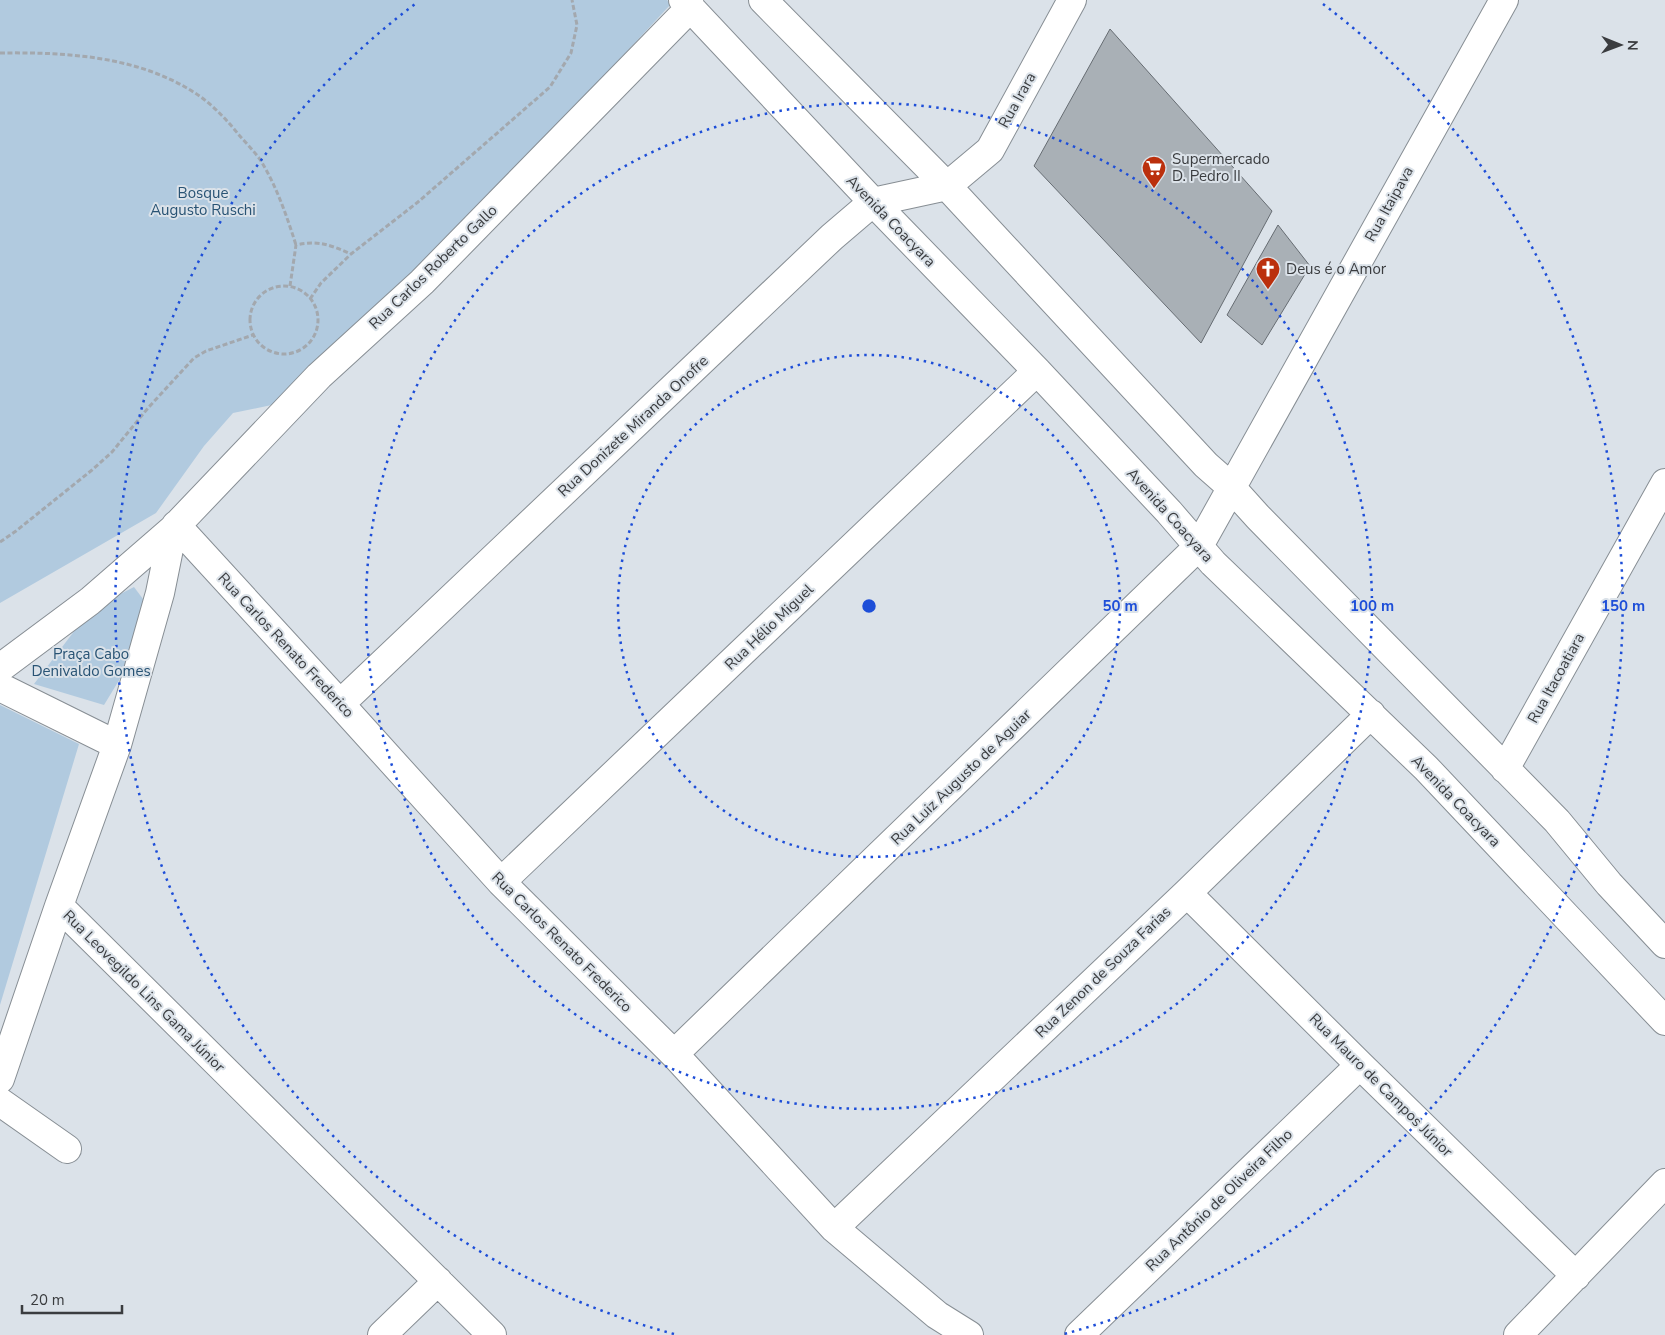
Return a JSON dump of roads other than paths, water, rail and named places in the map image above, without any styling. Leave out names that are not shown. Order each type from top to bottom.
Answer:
[{"type":"street","points":[[763,0],[947,186],[1206,466],[1231,487],[1258,517],[1557,821],[1609,884],[1665,944]]},
{"type":"street","name":"Rua Irara","points":[[947,186],[990,150],[1072,0]]},
{"type":"street","name":"Rua Itaipava","points":[[1231,487],[1504,0]]},
{"type":"street","name":"Avenida Coacyara","points":[[687,3],[873,202],[1037,371],[1213,562],[1426,768],[1665,1021]]},
{"type":"street","name":"Rua Carlos Roberto Gallo","points":[[0,668],[90,601],[175,527],[319,376],[422,282],[687,3]]},
{"type":"street","name":"Rua Donizete Miranda Onofre","points":[[340,704],[832,237],[873,202],[947,186]]},
{"type":"street","name":"Rua Hélio Miguel","points":[[502,882],[1037,371]]},
{"type":"street","name":"Rua Itacoatiara","points":[[1506,769],[1665,483]]},
{"type":"street","name":"Rua Luiz Augusto de Aguiar","points":[[674,1054],[1198,546],[1231,487]]},
{"type":"street","name":"Rua Carlos Renato Frederico","points":[[175,527],[502,882],[674,1054],[834,1228],[937,1315],[969,1335]]},
{"type":"street","name":"Rua Leovegildo Lins Gama Júnior","points":[[175,527],[160,593],[117,744],[59,906],[492,1335]]},
{"type":"street","points":[[0,687],[117,744]]},
{"type":"street","name":"Rua Zenon de Souza Farias","points":[[834,1228],[1187,893],[1371,714]]},
{"type":"street","name":"Rua Mauro de Campos Júnior","points":[[1187,893],[1576,1276]]},
{"type":"street","points":[[0,1079],[59,906]]},
{"type":"street","name":"Rua Antônio de Oliveira Filho","points":[[1079,1335],[1360,1065]]},
{"type":"street","points":[[0,1102],[67,1149]]},
{"type":"street","points":[[1518,1335],[1665,1183]]},
{"type":"street","points":[[382,1335],[438,1281]]},
{"type":"place","name":"Supermercado D. Pedro II","points":[[1154,189]]},
{"type":"place","name":"Deus é o Amor","points":[[1268,290]]},
{"type":"park label","name":"Bosque Augusto Ruschi","points":[[203,202]]},
{"type":"park label","name":"Praça Cabo Denivaldo Gomes","points":[[91,662]]}]
